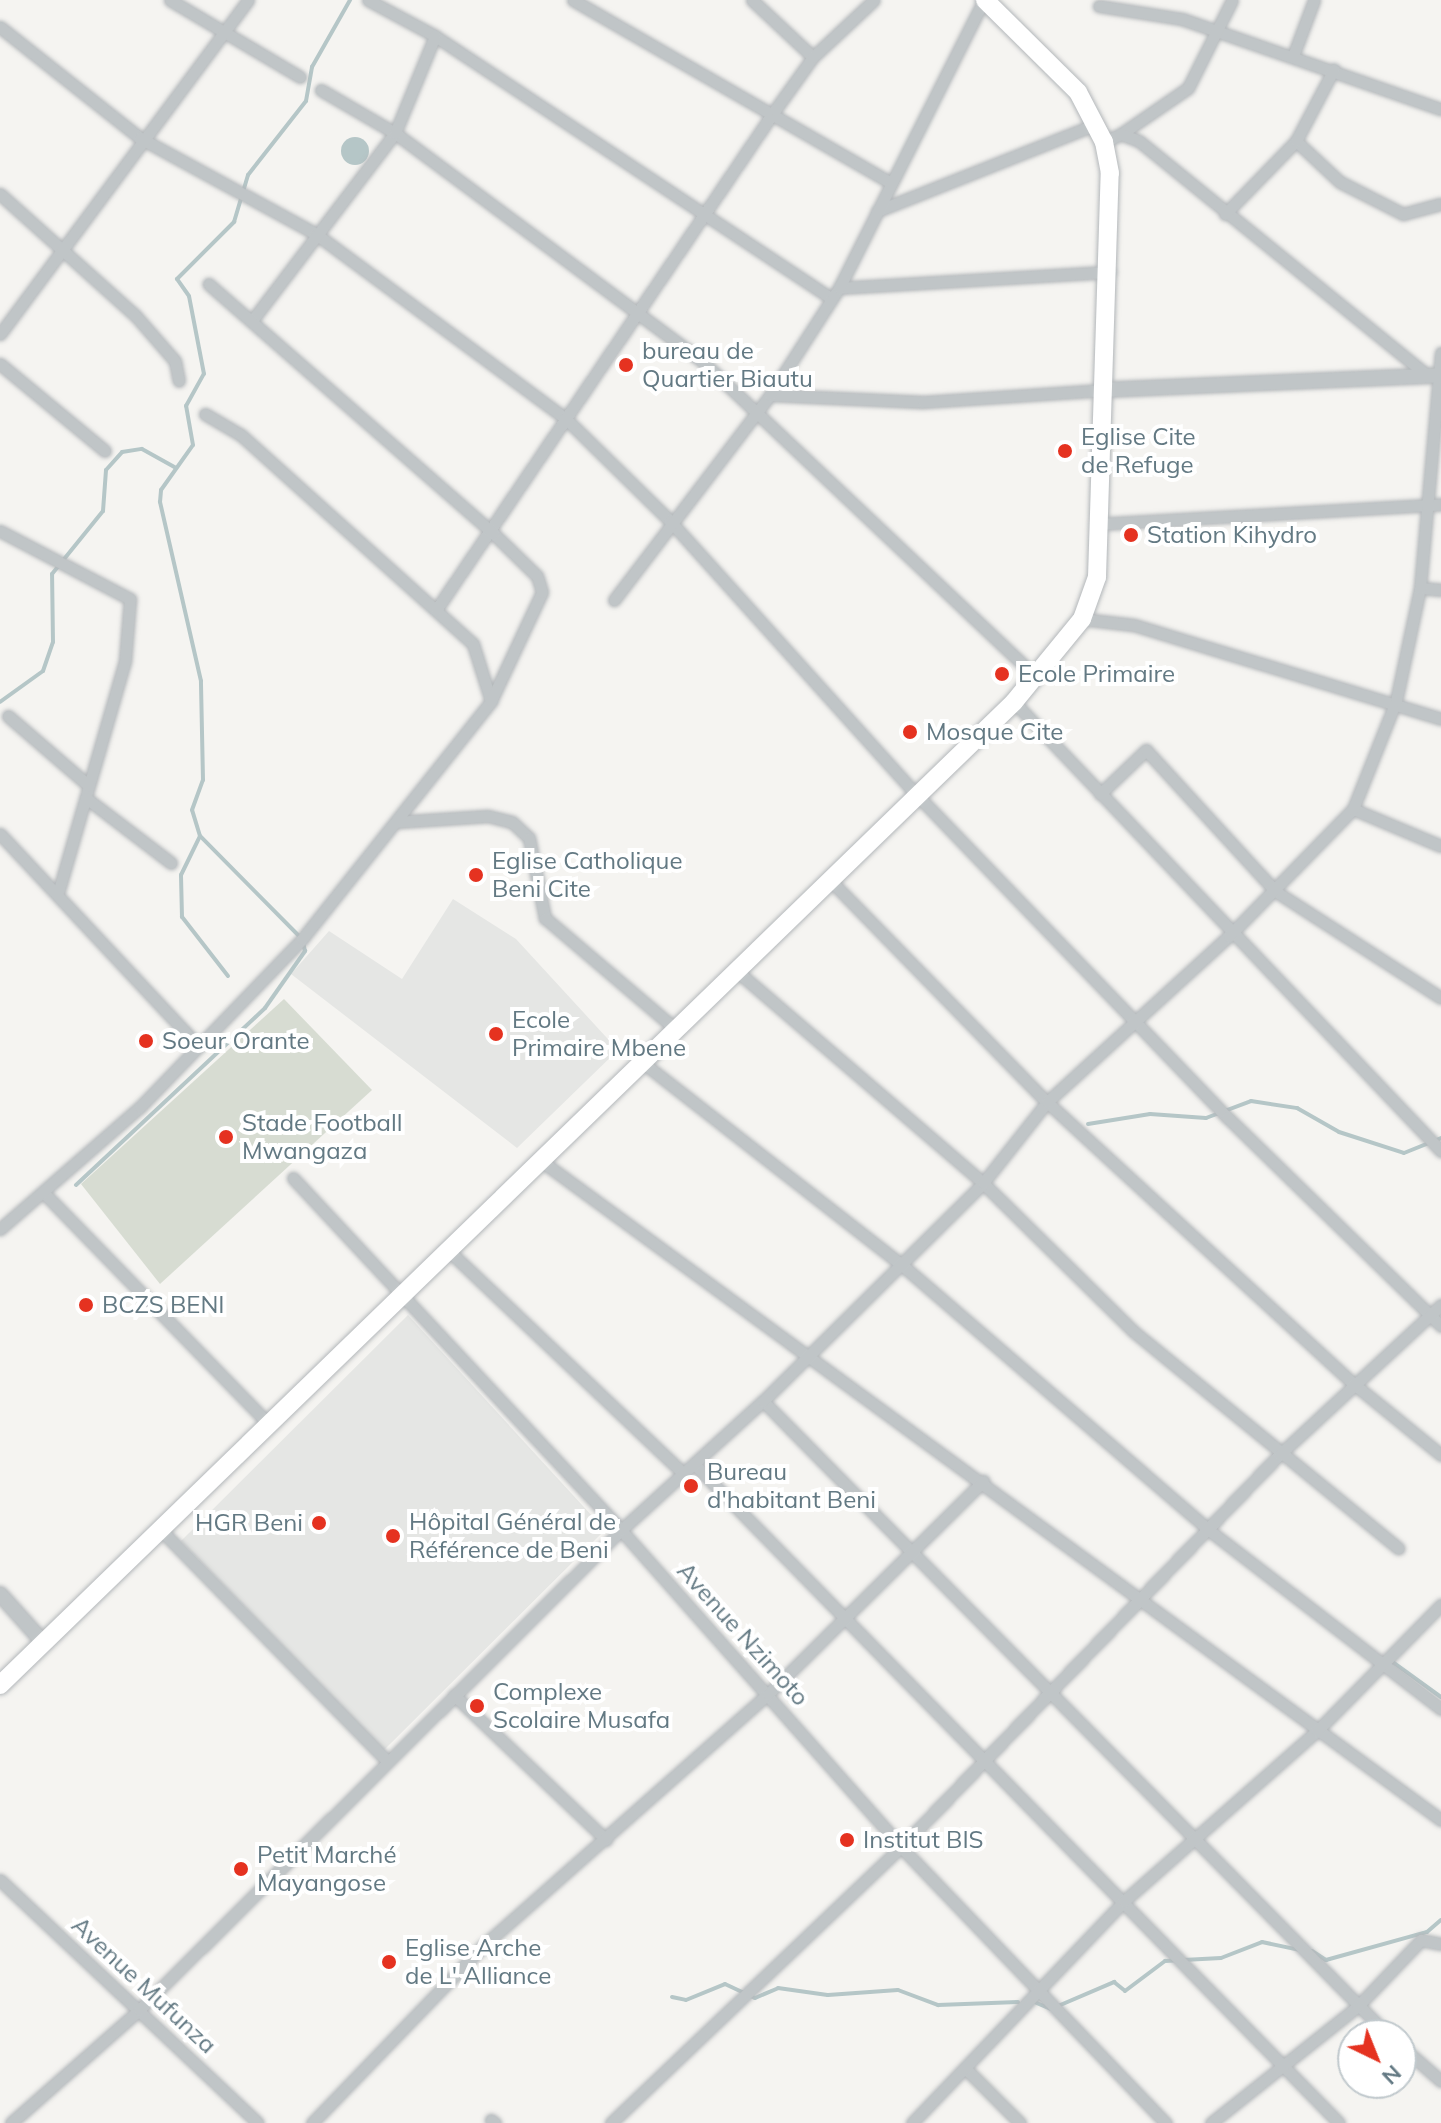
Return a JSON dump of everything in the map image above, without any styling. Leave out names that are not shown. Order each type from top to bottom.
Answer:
[{"type":"highway","points":[[0,1685],[1014,702],[1037,678],[1082,619],[1097,577],[1103,390],[1111,272],[1112,138],[1097,124],[1078,92],[985,0]]},
{"type":"street","points":[[170,0],[221,34],[300,77]]},
{"type":"street","points":[[0,334],[140,138],[248,0]]},
{"type":"street","points":[[368,0],[435,36],[832,299]]},
{"type":"street","points":[[573,0],[590,4],[775,110],[890,182]]},
{"type":"street","points":[[752,0],[813,57]]},
{"type":"street","points":[[436,610],[493,533],[634,311],[813,57],[874,0]]},
{"type":"street","points":[[614,600],[670,521],[770,395],[839,288],[890,182],[985,0]]},
{"type":"street","points":[[1232,0],[1221,32],[1179,98],[1152,106],[1112,138],[1225,214],[1436,375]]},
{"type":"street","points":[[1293,56],[1314,0]]},
{"type":"street","points":[[1099,6],[1221,32],[1334,69],[1441,109]]},
{"type":"street","points":[[0,27],[140,138],[240,196],[316,234],[565,418],[670,521],[916,794],[1136,1023],[1223,1113],[1441,1326]]},
{"type":"street","points":[[254,318],[395,133],[435,36]]},
{"type":"street","points":[[1225,214],[1296,141],[1334,69]]},
{"type":"street","points":[[321,90],[395,133],[634,311],[756,414],[1037,678]]},
{"type":"street","points":[[877,211],[1097,124]]},
{"type":"street","points":[[1296,141],[1340,182],[1403,214],[1441,204]]},
{"type":"street","points":[[0,194],[62,246],[145,327],[175,361],[179,381]]},
{"type":"street","points":[[839,288],[1111,272]]},
{"type":"street","points":[[0,1229],[46,1195],[266,980],[491,701],[542,592],[537,576],[493,533],[254,318],[209,284]]},
{"type":"street","points":[[11,2123],[139,2010],[621,1530],[763,1401],[902,1265],[983,1183],[1047,1102],[1229,936],[1353,809],[1396,701],[1420,588],[1436,375],[1441,353]]},
{"type":"street","points":[[0,364],[105,451]]},
{"type":"street","points":[[770,395],[923,402],[1103,390],[1436,375]]},
{"type":"street","points":[[205,414],[241,435],[473,644],[491,701]]},
{"type":"street","points":[[1099,524],[1441,504]]},
{"type":"street","points":[[0,531],[130,599],[125,661],[59,890]]},
{"type":"street","points":[[1420,588],[1441,590]]},
{"type":"street","points":[[1082,619],[1134,625],[1396,701],[1441,719]]},
{"type":"street","points":[[1014,702],[1229,936],[1436,1145]]},
{"type":"street","points":[[8,716],[88,785]]},
{"type":"street","points":[[1100,794],[1146,750],[1275,891],[1441,998]]},
{"type":"street","points":[[86,798],[171,863]]},
{"type":"street","points":[[1353,809],[1441,846]]},
{"type":"street","points":[[396,822],[488,816],[512,822],[529,838],[545,918],[678,1031]]},
{"type":"street","points":[[0,834],[59,890],[199,1047]]},
{"type":"street","points":[[830,880],[1047,1102],[1355,1385],[1441,1455]]},
{"type":"street","points":[[738,972],[983,1183],[1133,1331],[1279,1455],[1398,1548]]},
{"type":"street","points":[[642,1062],[902,1265],[1210,1531],[1441,1709]]},
{"type":"street","points":[[540,1160],[1146,1599],[1317,1731],[1441,1820]]},
{"type":"street","name":"Avenue Nzimoto","points":[[293,1178],[404,1293],[621,1530],[901,1847],[1058,2004],[1166,2123]]},
{"type":"street","points":[[46,1195],[268,1423]]},
{"type":"street","points":[[448,1250],[684,1474]]},
{"type":"street","points":[[611,2123],[744,1992],[901,1847],[1146,1599],[1279,1455],[1441,1305]]},
{"type":"street","points":[[763,1401],[913,1550],[1370,2019]]},
{"type":"street","points":[[694,1464],[1339,2123]]},
{"type":"street","points":[[312,2123],[483,1946],[768,1694],[983,1481]]},
{"type":"street","points":[[160,1529],[387,1761]]},
{"type":"street","points":[[0,1594],[42,1641]]},
{"type":"street","points":[[912,2123],[1124,1901],[1193,1836],[1317,1731],[1441,1605]]},
{"type":"street","points":[[454,1695],[606,1840]]},
{"type":"street","name":"Avenue Mufunza","points":[[0,1880],[258,2123]]},
{"type":"street","points":[[1211,2123],[1357,2007],[1421,1940],[1441,1944]]},
{"type":"street","points":[[1417,2060],[1441,2081]]},
{"type":"street","points":[[965,2068],[1020,2123]]},
{"type":"shaded area","points":[[355,137],[365,141],[369,151],[365,161],[355,165],[345,161],[341,151],[345,141]]},
{"type":"shaded area","points":[[453,899],[516,939],[618,1050],[517,1148],[291,974],[329,931],[402,979]]},
{"type":"shaded area","name":"Stade Football Mwangaza","points":[[284,999],[372,1090],[160,1284],[81,1184]]},
{"type":"shaded area","name":"Hôpital Général de Référence de Beni","points":[[408,1315],[605,1530],[384,1750],[181,1541]]},
{"type":"waterway","points":[[228,976],[182,917],[181,875],[200,836],[192,810],[203,780],[201,681],[160,502],[161,490],[193,445],[186,406],[204,374],[189,296],[177,279],[234,222],[248,175],[306,101],[312,67],[350,0]]},
{"type":"waterway","points":[[0,702],[43,671],[53,642],[52,574],[103,511],[106,470],[122,452],[142,449],[175,467]]},
{"type":"waterway","points":[[76,1185],[265,1008],[305,951],[302,939],[200,836]]},
{"type":"waterway","points":[[1088,1124],[1150,1114],[1206,1118],[1251,1101],[1297,1108],[1339,1132],[1404,1153],[1441,1138]]},
{"type":"waterway","points":[[1390,1660],[1441,1697]]},
{"type":"waterway","points":[[1312,1951],[1326,1960],[1427,1932],[1441,1920]]},
{"type":"waterway","points":[[1032,2001],[1051,2009],[1114,1982],[1125,1991],[1165,1961],[1221,1958],[1262,1942],[1299,1950]]},
{"type":"waterway","points":[[672,1997],[686,2000],[725,1984],[755,1998],[778,1988],[828,1995],[898,1990],[938,2005],[1018,2002]]},
{"type":"place","name":"bureau de Quartier Biautu","points":[[626,365]]},
{"type":"place","name":"Eglise Cite de Refuge","points":[[1065,451]]},
{"type":"place","name":"Station Kihydro","points":[[1131,535]]},
{"type":"place","name":"Ecole Primaire","points":[[1002,674]]},
{"type":"place","name":"Mosque Cite","points":[[910,732]]},
{"type":"place","name":"Eglise Catholique Beni Cite","points":[[476,875]]},
{"type":"place","name":"Ecole Primaire Mbene","points":[[496,1034]]},
{"type":"place","name":"Soeur Orante","points":[[146,1041]]},
{"type":"place","name":"Stade Football Mwangaza","points":[[226,1137]]},
{"type":"place","name":"BCZS BENI","points":[[86,1305]]},
{"type":"place","name":"Bureau d'habitant Beni","points":[[691,1486]]},
{"type":"place","name":"HGR Beni","points":[[319,1523]]},
{"type":"place","name":"Hôpital Général de Référence de Beni","points":[[393,1536]]},
{"type":"place","name":"Complexe Scolaire Musafa","points":[[477,1706]]},
{"type":"place","name":"Institut BIS","points":[[847,1840]]},
{"type":"place","name":"Petit Marché Mayangose","points":[[241,1869]]},
{"type":"place","name":"Eglise Arche de L' Alliance","points":[[389,1962]]}]
